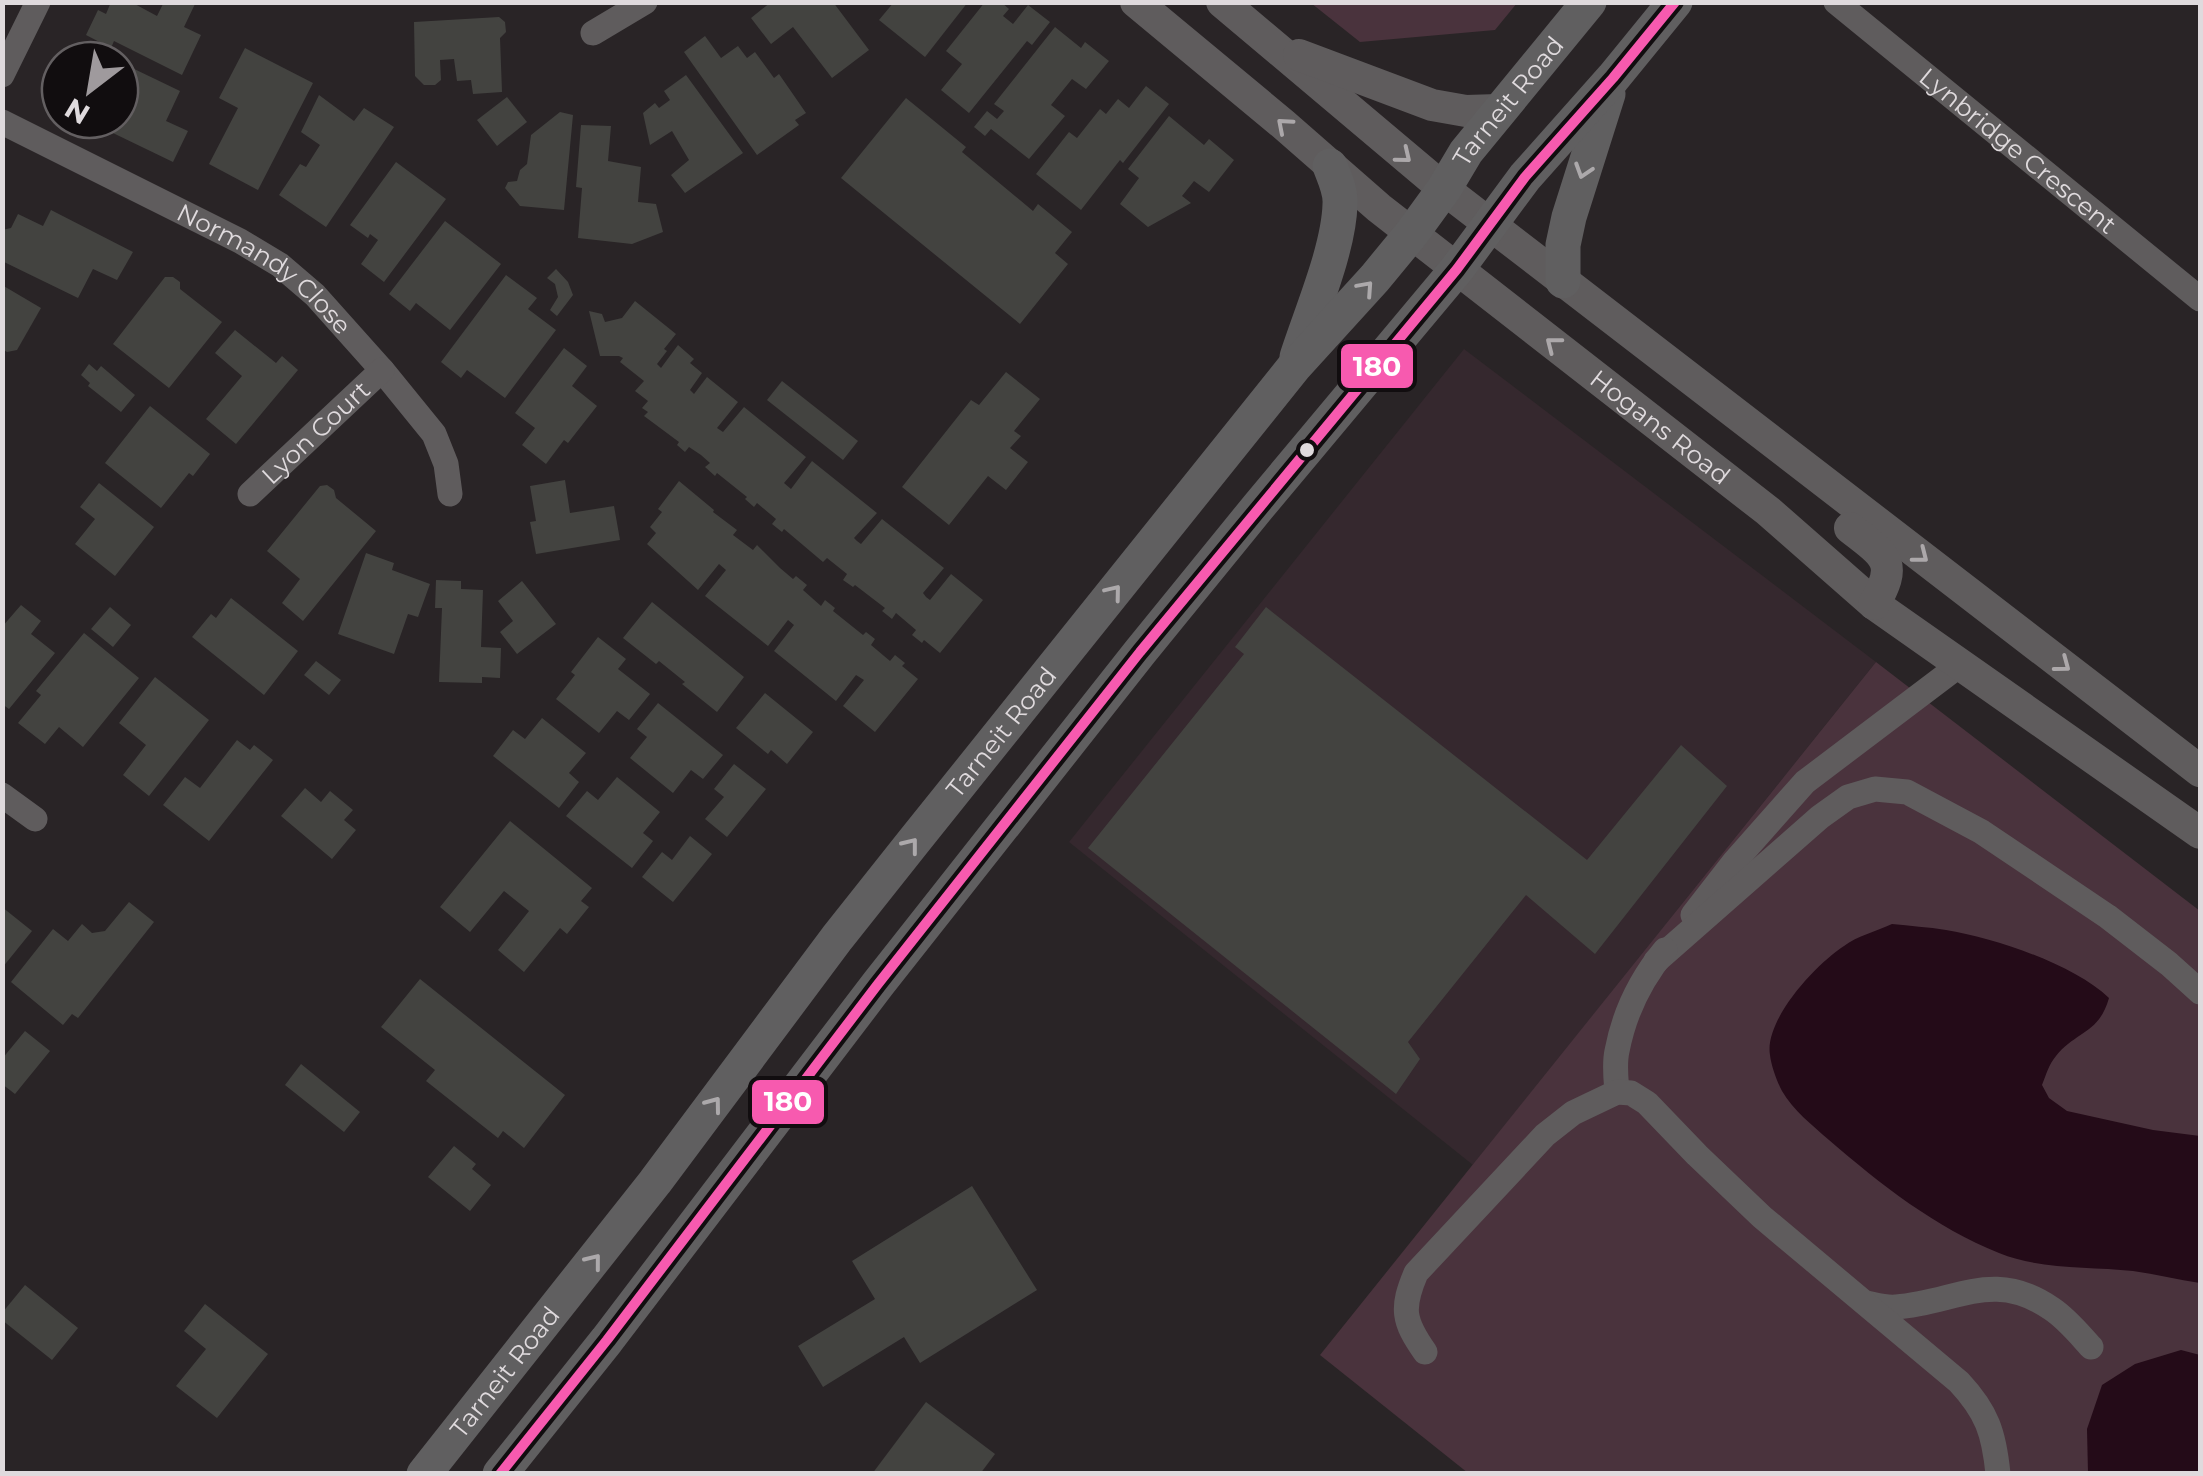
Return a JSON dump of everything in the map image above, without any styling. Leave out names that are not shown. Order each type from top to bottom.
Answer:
[{"type":"main road","name":"Tarneit Road","points":[[424,1474],[655,1182],[870,896],[1294,367],[1412,233],[1498,110],[1589,2]]},
{"type":"main road","points":[[500,1474],[1128,667],[1458,269],[1526,177],[1675,2]]},
{"type":"main road","points":[[1563,281],[1568,217],[1614,78]]},
{"type":"main road","points":[[1294,367],[1334,244],[1340,203],[1330,166]]},
{"type":"street","points":[[2,75],[38,2]]},
{"type":"street","points":[[594,34],[645,2]]},
{"type":"street","name":"Hogans Road","points":[[1136,2],[1379,208],[1768,511],[1874,604],[2194,824]]},
{"type":"street","points":[[1222,2],[1444,189],[2200,771]]},
{"type":"street","name":"Lynbridge Crescent","points":[[1836,2],[2200,299]]},
{"type":"street","points":[[1277,46],[1432,105],[1466,111],[1498,110]]},
{"type":"street","name":"Normandy Close","points":[[2,122],[280,265],[315,295],[434,434],[446,464],[450,494]]},
{"type":"street","name":"Lyon Court","points":[[250,494],[382,370]]},
{"type":"street","points":[[1706,389],[1763,461],[1880,552],[1887,567],[1886,583],[1874,604]]},
{"type":"street","points":[[1617,1092],[1616,1054],[1627,1016],[1646,974],[1735,862],[1805,782],[1961,664]]},
{"type":"street","points":[[1656,961],[1820,817],[1848,797],[1875,789],[1908,792],[1982,832],[2108,916],[2200,992]]},
{"type":"street","points":[[2,794],[34,819]]},
{"type":"street","points":[[1425,1352],[1412,1334],[1405,1314],[1406,1294],[1416,1273],[1545,1135],[1574,1113],[1617,1092],[1631,1092],[1647,1103],[1762,1216],[1958,1382],[1976,1401],[1988,1423],[1998,1474]]},
{"type":"street","points":[[1866,1303],[1891,1308],[1990,1288],[2014,1291],[2053,1310],[2091,1347]]},
{"type":"shaded area","points":[[1311,3],[1517,3],[1495,30],[1360,42]]},
{"type":"shaded area","points":[[1464,349],[1876,662],[1473,1165],[1069,842]]},
{"type":"shaded area","points":[[1876,662],[2200,911],[2200,1473],[1468,1473],[1320,1355]]},
{"type":"shaded area","points":[[1892,924],[1946,930],[2010,946],[2075,974],[2109,998],[2093,1026],[2054,1059],[2042,1085],[2049,1098],[2067,1111],[2200,1136],[2200,1283],[2133,1271],[2048,1265],[1976,1243],[1910,1204],[1848,1156],[1792,1105],[1778,1083],[1770,1055],[1770,1041],[1783,1010],[1833,954],[1855,939]]},
{"type":"shaded area","points":[[2181,1350],[2200,1355],[2200,1473],[2088,1473],[2087,1429],[2102,1385],[2135,1364]]},
{"type":"building","points":[[111,2],[131,2],[157,16],[164,2],[195,4],[184,27],[201,35],[182,75],[140,54],[140,40],[96,40],[86,35],[98,10],[106,14]]},
{"type":"building","points":[[771,2],[833,2],[869,50],[832,78],[793,27],[771,44],[751,18]]},
{"type":"building","points":[[894,2],[968,2],[925,57],[879,20]]},
{"type":"building","points":[[985,2],[1001,2],[1009,9],[1003,16],[1013,24],[1028,5],[1050,22],[1032,45],[1027,41],[969,113],[941,90],[962,64],[946,51]]},
{"type":"building","points":[[499,17],[505,22],[506,32],[500,38],[502,92],[473,94],[471,80],[457,81],[454,59],[440,60],[441,80],[435,85],[424,85],[415,76],[414,22]]},
{"type":"building","points":[[1055,27],[1081,48],[1085,42],[1109,61],[1086,89],[1072,79],[1051,105],[1065,116],[1029,159],[991,129],[985,136],[974,127],[987,111],[997,119],[1004,111],[994,104]]},
{"type":"building","points":[[705,36],[721,58],[738,46],[747,58],[755,52],[774,78],[779,74],[806,113],[795,120],[799,125],[757,155],[684,52]]},
{"type":"building","points":[[245,48],[313,83],[258,190],[209,164],[238,108],[219,98]]},
{"type":"building","points":[[140,72],[180,91],[166,121],[188,131],[173,162],[127,140],[140,140]]},
{"type":"building","points":[[686,75],[743,153],[685,193],[671,175],[689,160],[672,131],[650,145],[643,113],[655,103],[659,108],[670,100],[664,91]]},
{"type":"building","points":[[1146,86],[1169,104],[1081,210],[1036,174],[1069,132],[1077,138],[1100,109],[1106,114],[1118,99],[1129,108]]},
{"type":"building","points":[[319,95],[354,121],[364,108],[394,127],[326,227],[279,195],[300,164],[306,167],[320,145],[301,132]]},
{"type":"building","points":[[507,97],[527,122],[497,146],[477,120]]},
{"type":"building","points":[[906,98],[966,147],[962,152],[1033,211],[1038,204],[1072,232],[1055,253],[1068,264],[1020,324],[841,178]]},
{"type":"building","points":[[560,112],[573,115],[564,210],[520,206],[505,188],[508,182],[517,181],[527,164],[531,135]]},
{"type":"building","points":[[1169,116],[1204,145],[1209,139],[1234,160],[1209,192],[1194,181],[1182,196],[1191,203],[1148,227],[1120,204],[1139,178],[1128,169]]},
{"type":"building","points":[[581,125],[611,126],[608,161],[641,167],[638,202],[656,204],[663,232],[632,244],[578,238],[582,188],[576,187]]},
{"type":"building","points":[[396,162],[446,199],[384,282],[361,264],[378,240],[350,225]]},
{"type":"building","points":[[51,210],[133,252],[117,280],[93,269],[78,298],[2,261],[2,230],[11,228],[18,214],[43,226]]},
{"type":"building","points":[[445,221],[501,264],[450,330],[416,303],[410,311],[389,294]]},
{"type":"building","points":[[556,269],[573,295],[557,316],[550,310],[558,297],[555,284],[547,278]]},
{"type":"building","points":[[506,275],[537,298],[528,309],[556,330],[505,398],[467,370],[461,378],[441,362]]},
{"type":"building","points":[[165,277],[180,282],[180,289],[222,322],[169,388],[113,344]]},
{"type":"building","points":[[2,285],[41,308],[17,350],[7,352],[2,349]]},
{"type":"building","points":[[635,301],[676,334],[657,364],[661,368],[678,345],[694,359],[690,363],[702,373],[690,390],[694,394],[707,377],[738,402],[717,428],[723,432],[744,407],[806,457],[784,483],[791,489],[812,461],[877,513],[854,538],[857,541],[861,544],[882,519],[944,568],[923,593],[926,597],[930,600],[951,574],[983,600],[940,653],[912,635],[916,630],[896,613],[892,619],[882,611],[885,608],[843,580],[847,574],[827,558],[823,562],[784,529],[782,532],[772,524],[776,519],[757,503],[754,507],[717,473],[715,476],[705,467],[710,463],[701,455],[689,447],[685,452],[677,445],[679,442],[644,416],[648,412],[642,408],[648,401],[635,391],[644,381],[620,362],[623,358],[600,356],[589,311],[602,314],[605,322],[622,318]]},
{"type":"building","points":[[235,330],[276,363],[282,356],[298,370],[236,444],[206,419],[242,376],[215,353]]},
{"type":"building","points":[[564,348],[587,366],[572,386],[597,406],[546,464],[522,445],[535,428],[515,413]]},
{"type":"building","points":[[89,364],[97,371],[101,366],[135,395],[121,412],[88,386],[90,383],[81,375]]},
{"type":"building","points":[[1006,372],[1040,399],[1014,431],[1021,436],[1010,448],[1028,462],[1006,490],[988,476],[949,525],[902,487],[971,400],[979,405]]},
{"type":"building","points":[[782,381],[858,441],[843,460],[767,400]]},
{"type":"building","points":[[150,406],[210,454],[161,508],[105,463]]},
{"type":"building","points":[[565,480],[570,513],[614,506],[620,540],[536,554],[530,522],[536,521],[530,486]]},
{"type":"building","points":[[679,481],[737,530],[733,535],[753,550],[757,545],[793,579],[796,576],[807,585],[803,590],[821,606],[825,600],[863,635],[866,632],[875,639],[871,645],[890,661],[895,655],[918,679],[875,732],[843,706],[864,680],[856,675],[836,701],[774,651],[794,625],[788,620],[768,646],[705,596],[726,570],[719,564],[698,590],[647,544],[656,533],[650,527],[662,512],[658,509]]},
{"type":"building","points":[[99,483],[154,527],[115,576],[75,544],[95,519],[80,507]]},
{"type":"building","points":[[327,485],[336,498],[376,531],[303,621],[282,603],[300,579],[267,551],[320,486]]},
{"type":"building","points":[[366,553],[394,563],[392,570],[430,584],[418,617],[408,614],[394,654],[338,634]]},
{"type":"building","points":[[436,580],[461,581],[461,589],[483,590],[481,647],[501,648],[500,678],[482,677],[482,683],[439,682],[442,608],[435,608]]},
{"type":"building","points":[[522,581],[556,624],[517,654],[500,632],[513,621],[498,601]]},
{"type":"building","points":[[231,598],[298,651],[264,695],[192,637],[211,614],[216,618]]},
{"type":"building","points":[[652,602],[744,677],[717,712],[659,661],[656,664],[623,638]]},
{"type":"building","points":[[21,605],[41,621],[31,634],[55,653],[9,709],[2,704],[2,627]]},
{"type":"building","points":[[110,607],[131,625],[113,647],[91,629]]},
{"type":"building","points":[[1266,607],[1587,860],[1681,745],[1727,786],[1595,954],[1526,895],[1408,1042],[1420,1059],[1396,1094],[1088,848],[1244,654],[1235,647]]},
{"type":"building","points":[[84,633],[139,678],[83,747],[59,727],[45,744],[18,723],[41,695],[36,691]]},
{"type":"building","points":[[598,637],[626,659],[618,669],[650,694],[629,720],[617,711],[599,733],[556,699]]},
{"type":"building","points":[[316,661],[341,680],[329,695],[304,675]]},
{"type":"building","points":[[155,677],[209,720],[149,796],[123,775],[146,745],[119,723]]},
{"type":"building","points":[[765,693],[813,732],[787,764],[736,728]]},
{"type":"building","points":[[658,703],[723,755],[703,779],[691,770],[673,793],[630,758],[647,737],[637,729]]},
{"type":"building","points":[[542,718],[586,753],[569,773],[579,782],[559,808],[493,756],[513,730],[525,739]]},
{"type":"building","points":[[237,740],[250,750],[254,745],[273,760],[209,841],[163,805],[185,777],[200,788]]},
{"type":"building","points":[[734,764],[766,789],[727,837],[705,819],[724,797],[714,789]]},
{"type":"building","points":[[617,777],[660,812],[643,833],[653,841],[632,868],[566,816],[587,791],[598,800]]},
{"type":"building","points":[[305,788],[321,802],[330,791],[353,810],[344,820],[356,830],[332,859],[281,816]]},
{"type":"building","points":[[510,821],[592,888],[581,901],[589,907],[567,934],[560,928],[524,972],[498,950],[529,911],[504,891],[470,932],[440,907]]},
{"type":"building","points":[[690,836],[712,854],[673,902],[642,877],[662,852],[672,860]]},
{"type":"building","points":[[129,902],[154,922],[78,1018],[72,1014],[63,1025],[11,982],[53,929],[68,941],[82,924],[92,933],[105,931]]},
{"type":"building","points":[[2,907],[32,931],[2,968]]},
{"type":"building","points":[[420,979],[565,1095],[524,1148],[503,1131],[498,1138],[426,1081],[435,1070],[381,1027]]},
{"type":"building","points":[[25,1031],[50,1051],[15,1094],[2,1084],[2,1059]]},
{"type":"building","points":[[301,1064],[360,1112],[344,1132],[285,1085]]},
{"type":"building","points":[[454,1146],[476,1164],[472,1169],[491,1185],[470,1211],[428,1177]]},
{"type":"building","points":[[972,1186],[1037,1290],[920,1363],[904,1337],[823,1387],[798,1346],[875,1299],[852,1261]]},
{"type":"building","points":[[25,1285],[78,1328],[52,1360],[2,1320],[2,1313]]},
{"type":"building","points":[[205,1304],[268,1354],[217,1418],[176,1386],[206,1349],[184,1331]]},
{"type":"building","points":[[926,1402],[995,1454],[980,1474],[872,1474]]},
{"type":"transit line","name":"180","points":[[500,1474],[1140,652],[1457,269],[1525,177],[1675,2]]}]
